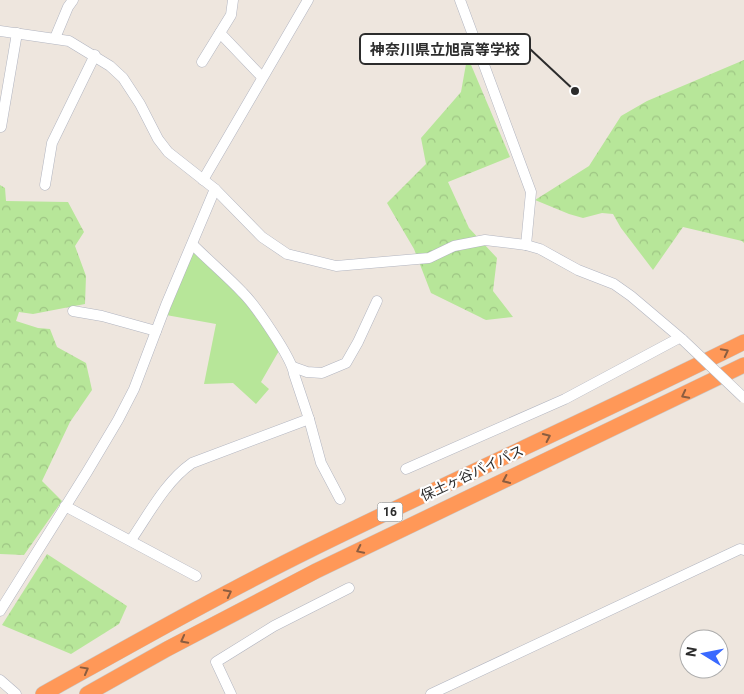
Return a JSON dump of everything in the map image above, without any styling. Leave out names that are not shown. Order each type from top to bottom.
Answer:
[{"type":"highway","name":"保土ヶ谷バイパス","points":[[43,694],[173,621],[310,550],[744,342]]},
{"type":"highway","name":"保土ヶ谷バイパス","points":[[87,694],[167,649],[316,571],[744,365]]},
{"type":"street","points":[[55,38],[68,7],[73,0]]},
{"type":"street","points":[[202,62],[230,15],[232,0]]},
{"type":"street","points":[[203,180],[308,0]]},
{"type":"street","points":[[460,0],[531,192],[526,245]]},
{"type":"street","points":[[0,31],[69,41],[95,55],[123,78],[140,104],[158,139],[168,152],[215,189],[262,237],[287,254],[336,266],[429,258],[454,246],[485,240],[526,245],[540,249],[578,270],[614,284],[631,296],[681,339],[744,398]]},
{"type":"street","points":[[1,127],[17,33]]},
{"type":"street","points":[[220,33],[262,77]]},
{"type":"street","points":[[45,185],[52,143],[95,55]]},
{"type":"street","points":[[0,611],[118,420],[134,389],[215,189]]},
{"type":"street","points":[[192,245],[245,294],[280,343],[293,367],[321,463],[340,499]]},
{"type":"street","points":[[293,367],[307,372],[322,372],[346,363],[377,301]]},
{"type":"street","points":[[73,311],[102,316],[156,331]]},
{"type":"street","points":[[406,469],[565,399],[681,339]]},
{"type":"street","points":[[131,540],[170,483],[179,472],[192,463],[309,419]]},
{"type":"street","points":[[65,506],[196,576]]},
{"type":"street","points":[[431,694],[742,550],[744,560]]},
{"type":"street","points":[[231,694],[216,662],[274,626],[349,588]]},
{"type":"street","points":[[0,680],[12,691]]},
{"type":"green space","points":[[458,34],[510,157],[448,182],[469,228],[497,258],[493,291],[513,317],[486,320],[431,293],[414,249],[387,203],[426,164],[421,138],[461,92],[466,64]]},
{"type":"green space","points":[[744,60],[744,243],[683,227],[653,270],[621,228],[613,214],[602,213],[583,218],[535,200],[589,166],[621,116],[647,101]]},
{"type":"green space","points":[[0,185],[5,188],[6,201],[68,202],[84,232],[75,246],[86,276],[85,304],[33,314],[19,312],[16,321],[38,328],[50,329],[57,347],[86,363],[92,390],[70,422],[42,481],[62,501],[24,555],[0,554]]},
{"type":"green space","points":[[193,250],[240,293],[280,349],[261,382],[269,389],[256,404],[233,383],[204,384],[216,324],[166,315]]},
{"type":"green space","points":[[47,554],[127,606],[119,624],[71,654],[2,625]]},
{"type":"place","name":"神奈川県立旭高等学校","points":[[575,91]]}]
